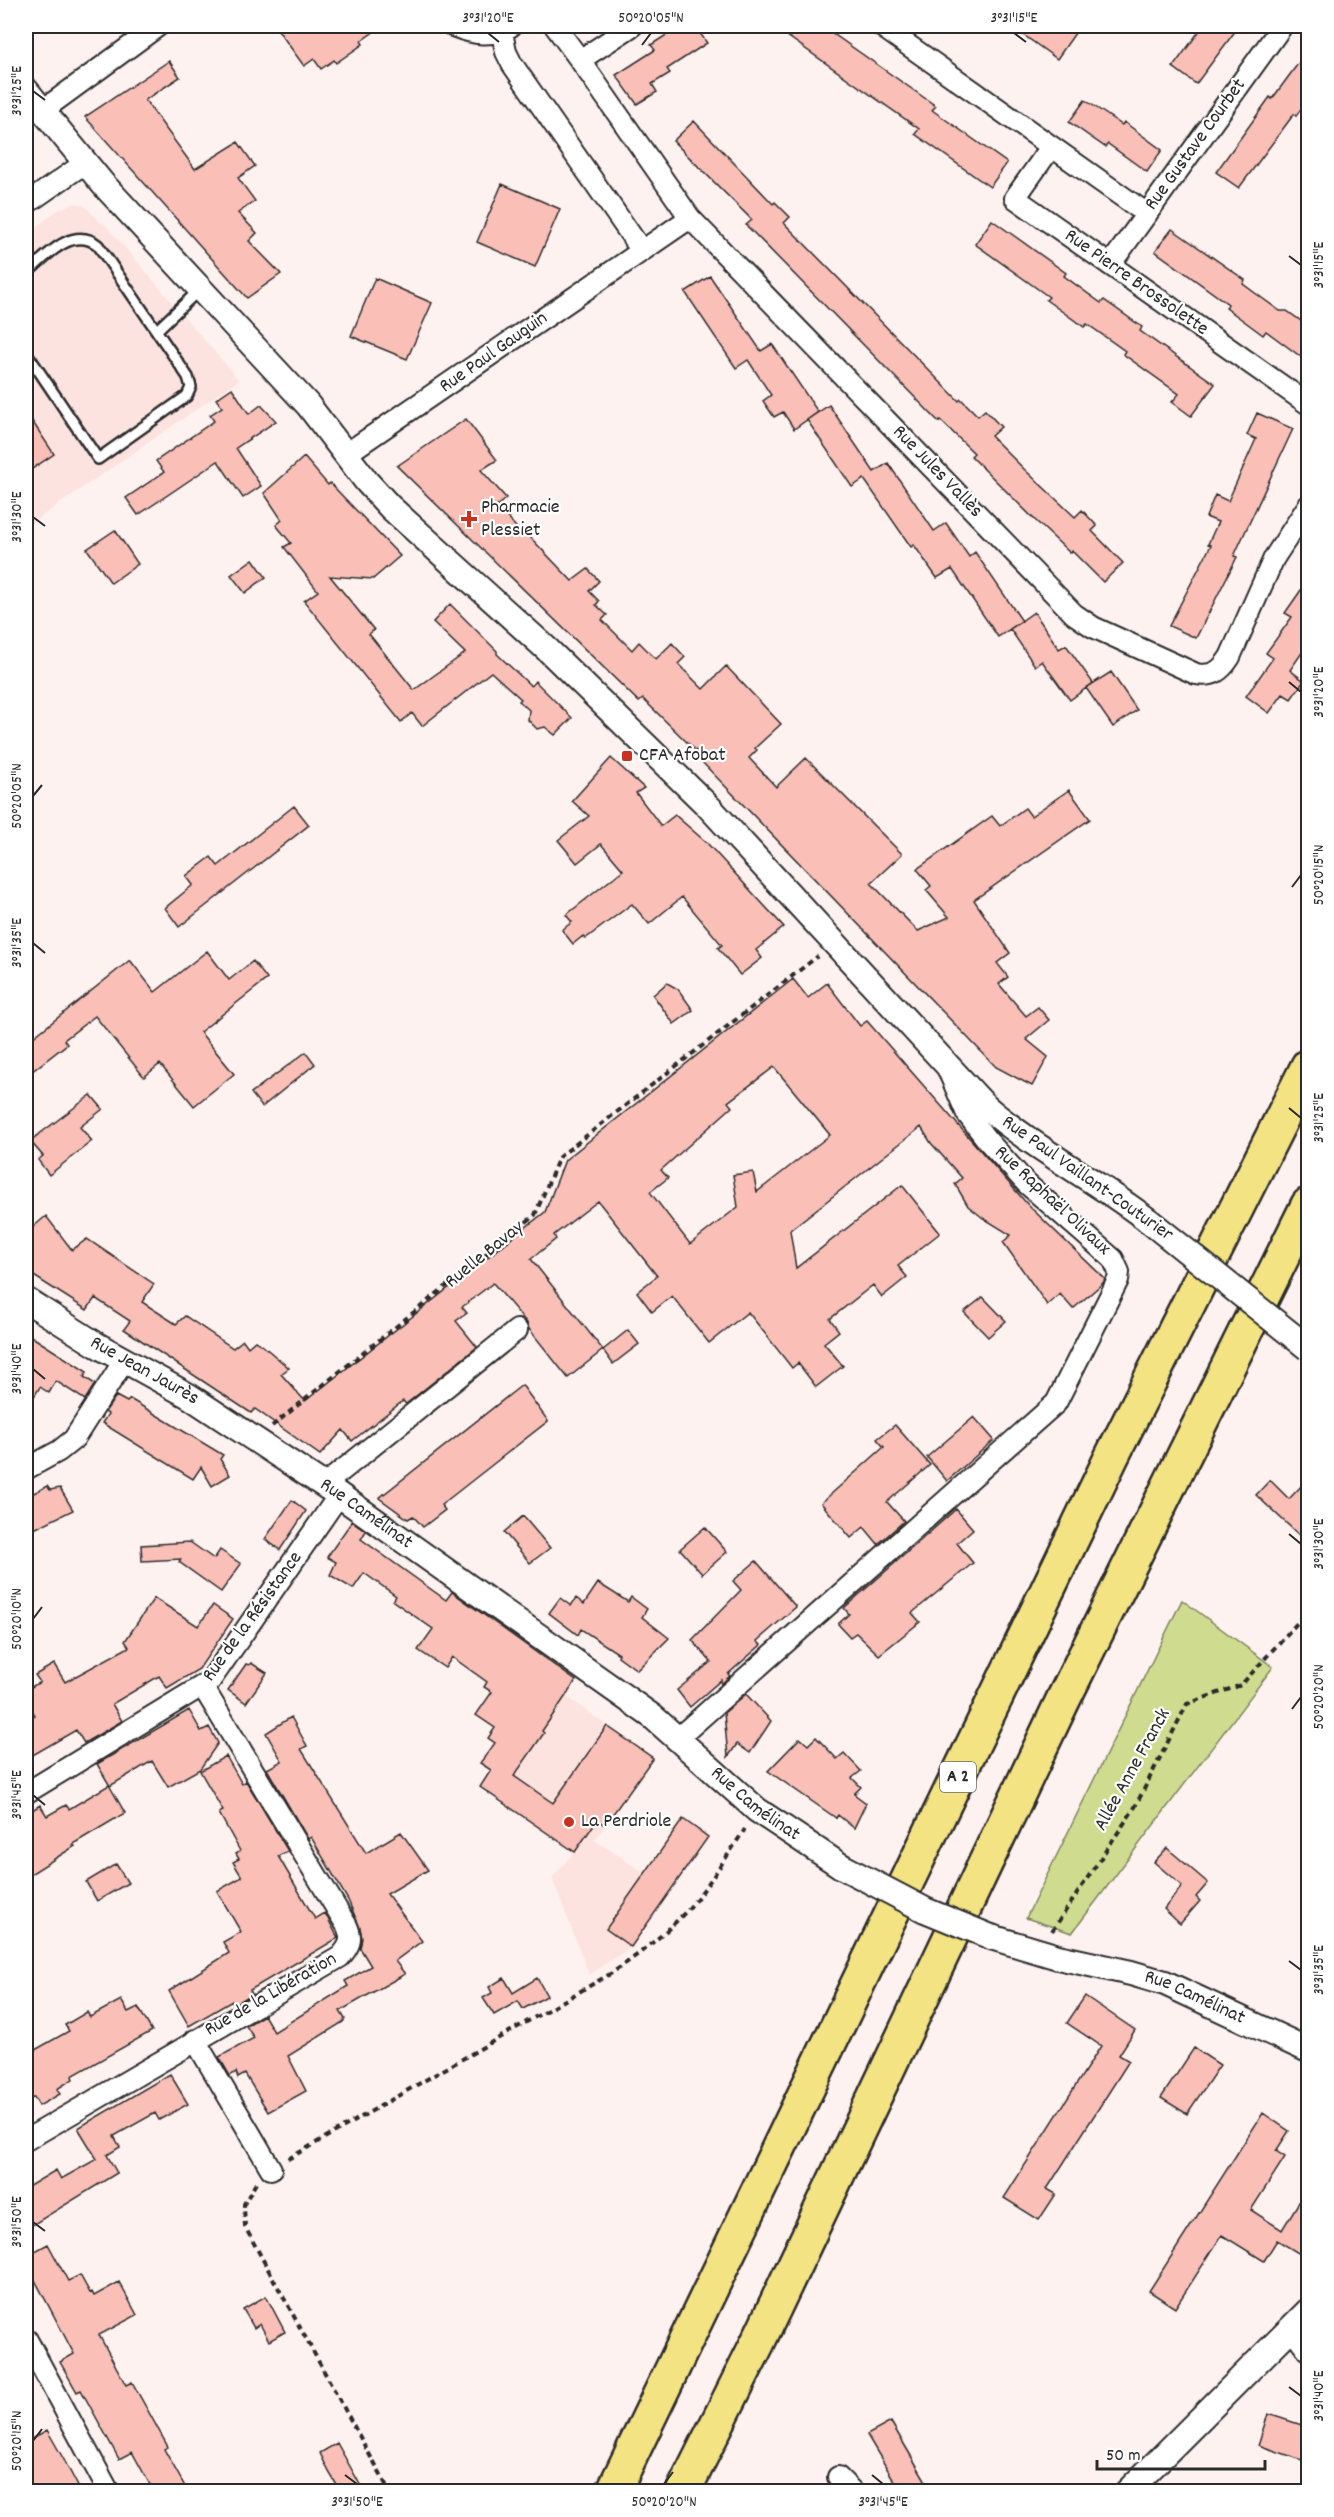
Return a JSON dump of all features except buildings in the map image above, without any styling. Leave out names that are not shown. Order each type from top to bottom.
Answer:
[{"type":"highway","name":"A 2","points":[[613,2492],[1112,1456],[1308,1066]]},
{"type":"highway","points":[[683,2492],[758,2342],[1068,1692],[1308,1205]]},
{"type":"street","points":[[43,111],[158,26]]},
{"type":"street","points":[[453,26],[477,33],[506,29],[506,52],[512,64],[642,251]]},
{"type":"street","points":[[555,26],[580,60],[632,26]]},
{"type":"street","points":[[881,26],[1146,214]]},
{"type":"street","name":"Rue Gustave Courbet","points":[[1110,265],[1282,26]]},
{"type":"street","name":"Rue Jules Vallès","points":[[580,60],[690,218],[1074,614],[1094,627],[1196,674],[1213,675],[1230,657],[1279,549],[1308,506]]},
{"type":"street","name":"Rue Paul Vaillant-Couturier","points":[[26,90],[85,163],[308,405],[367,482],[408,524],[549,651],[709,807],[985,1106],[1014,1130],[1149,1221],[1308,1348]]},
{"type":"street","name":"Rue Pierre Brossolette","points":[[1051,147],[1015,198],[1308,403]]},
{"type":"street","points":[[26,204],[85,163]]},
{"type":"street","name":"Rue Paul Gauguin","points":[[346,454],[690,218]]},
{"type":"street","name":"Rue Raphaël Olivaux","points":[[678,1738],[1056,1404],[1118,1280],[1119,1272],[1113,1259],[1028,1184],[987,1140],[967,1114],[944,1062]]},
{"type":"street","name":"Rue Jean Jaurès","points":[[26,1300],[124,1360],[189,1396],[259,1443]]},
{"type":"street","points":[[331,1490],[517,1330]]},
{"type":"street","points":[[26,1469],[59,1451],[74,1439],[124,1360]]},
{"type":"street","name":"Rue Camélinat","points":[[259,1443],[331,1490],[653,1717],[757,1810],[842,1866],[916,1906],[991,1937],[1165,1983],[1308,2050]]},
{"type":"street","name":"Rue de la Résistance","points":[[26,1793],[203,1687],[216,1676],[331,1490]]},
{"type":"street","name":"Rue de la Libération","points":[[26,2140],[340,1957],[350,1944],[351,1938],[347,1926],[203,1687]]},
{"type":"street","points":[[195,2040],[271,2169]]},
{"type":"street","points":[[1127,2492],[1308,2311]]},
{"type":"street","points":[[1291,2328],[1308,2350]]},
{"type":"street","points":[[26,2338],[109,2492]]},
{"type":"street","points":[[837,2477],[853,2492]]},
{"type":"lane","points":[[26,274],[67,241],[76,237],[92,240],[98,245],[188,377],[190,391],[187,396],[98,459],[26,352]]},
{"type":"lane","points":[[157,330],[200,289]]},
{"type":"path","name":"Ruelle Bavay","points":[[259,1443],[535,1215],[559,1156],[835,943]]},
{"type":"path","name":"Allée Anne Franck","points":[[1039,1951],[1135,1807],[1186,1704],[1241,1685],[1308,1611]]},
{"type":"path","points":[[390,2492],[245,2227],[244,2204],[256,2183],[271,2169],[612,1973],[637,1955],[687,1910],[713,1878],[757,1810]]},
{"type":"shaded area","points":[[76,203],[84,205],[101,223],[103,222],[239,380],[26,527],[26,235],[59,209]]},
{"type":"shaded area","name":"La Perdriole","points":[[552,1664],[576,1681],[566,1696],[653,1758],[595,1840],[645,1873],[683,1819],[708,1837],[631,1947],[589,1975],[552,1878],[574,1852],[480,1787],[491,1771],[481,1763]]},
{"type":"green space","points":[[1182,1600],[1273,1667],[1072,1933],[1026,1918]]},
{"type":"place","name":"Pharmacie Plessiet","points":[[469,519]]},
{"type":"place","name":"CFA Afobat","points":[[627,756]]},
{"type":"place","name":"La Perdriole","points":[[569,1822]]}]
